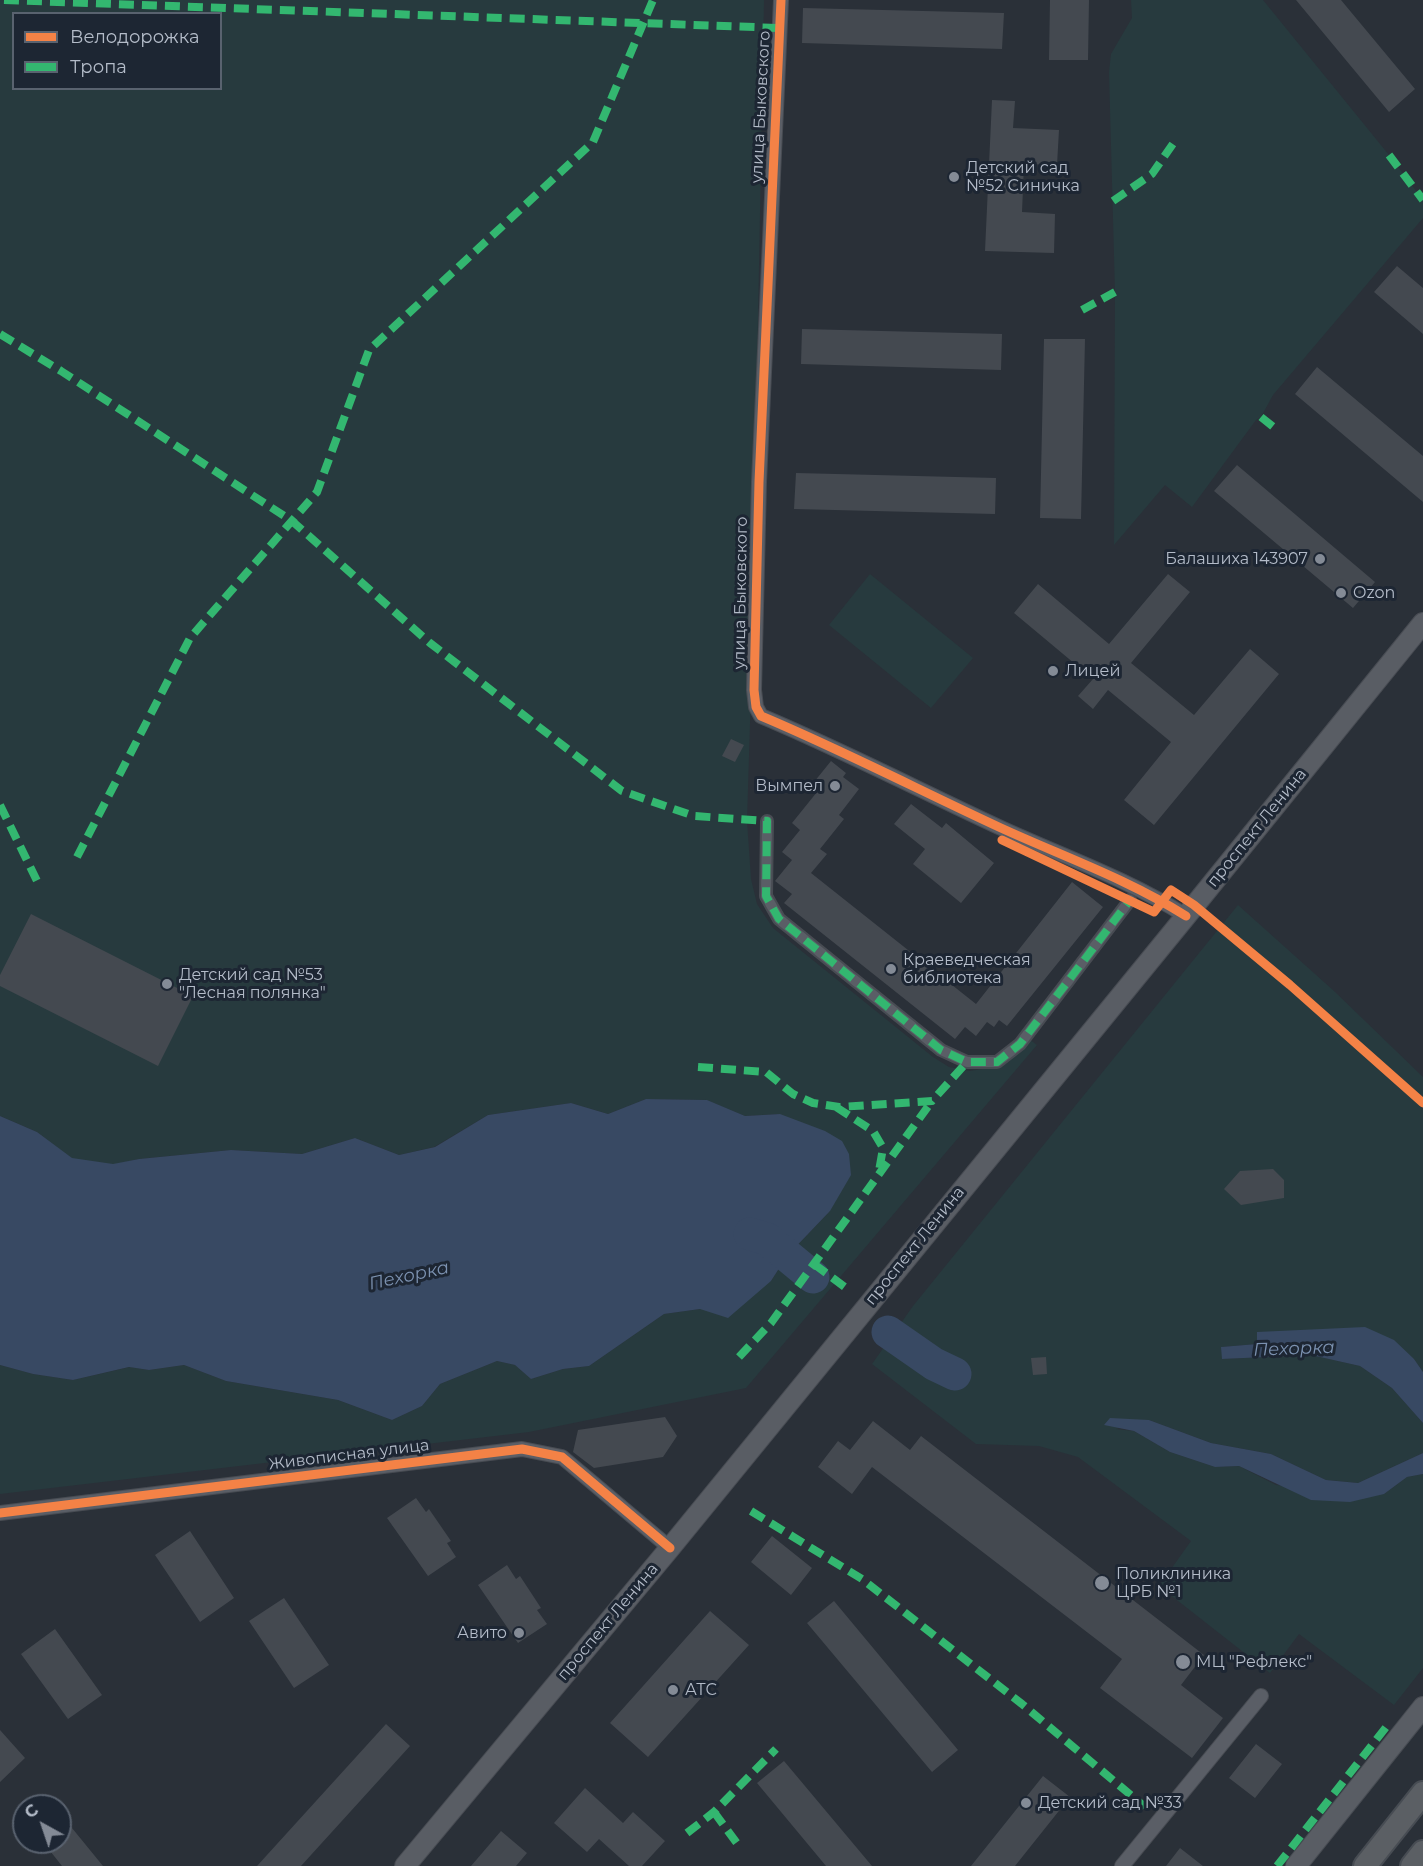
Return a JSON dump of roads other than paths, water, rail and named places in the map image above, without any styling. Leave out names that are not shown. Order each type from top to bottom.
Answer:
[{"type":"highway","points":[[1365,1866],[1423,1793]]},
{"type":"highway","points":[[1412,1866],[1423,1852]]},
{"type":"main road","name":"проспект Ленина","points":[[405,1866],[670,1548],[1423,623]]},
{"type":"main road","points":[[1296,1866],[1423,1707]]},
{"type":"street","name":"улица Быковского","points":[[781,0],[759,482],[754,690],[756,707],[761,716],[1138,889],[1186,916]]},
{"type":"street","points":[[767,821],[766,896],[779,919],[941,1050],[967,1062],[997,1062],[1020,1044],[1130,900]]},
{"type":"street","name":"Живописная улица","points":[[0,1513],[522,1449],[562,1457],[670,1548]]},
{"type":"street","points":[[1122,1866],[1261,1696]]},
{"type":"water","points":[[646,1099],[707,1100],[745,1116],[780,1114],[825,1131],[842,1141],[849,1154],[851,1175],[830,1211],[787,1256],[771,1281],[728,1318],[700,1309],[664,1314],[589,1366],[563,1369],[531,1379],[515,1365],[497,1361],[440,1384],[422,1406],[392,1420],[338,1400],[226,1381],[184,1365],[149,1370],[129,1367],[73,1380],[33,1374],[0,1365],[0,1116],[37,1132],[72,1158],[113,1164],[139,1159],[231,1150],[302,1154],[355,1138],[399,1155],[435,1147],[488,1115],[571,1103],[608,1114]]},
{"type":"water","points":[[1365,1327],[1394,1340],[1414,1359],[1423,1372],[1423,1423],[1392,1388],[1360,1366],[1311,1355],[1222,1359],[1221,1347],[1257,1344],[1257,1332]]},
{"type":"water","points":[[1110,1418],[1149,1420],[1211,1443],[1271,1454],[1326,1480],[1358,1483],[1423,1453],[1423,1474],[1407,1477],[1384,1494],[1350,1502],[1311,1500],[1239,1466],[1215,1467],[1170,1452],[1134,1431],[1104,1425]]},
{"type":"waterway","name":"Пехорка","points":[[750,1234],[767,1239],[813,1277]]},
{"type":"waterway","name":"Пехорка","points":[[888,1332],[934,1364],[955,1374]]},
{"type":"place","name":"Детский сад №52 Синичка","points":[[954,177]]},
{"type":"place","name":"Балашиха 143907","points":[[1320,559]]},
{"type":"place","name":"Ozon","points":[[1341,593]]},
{"type":"place","name":"Лицей","points":[[1053,671]]},
{"type":"place","name":"Вымпел","points":[[835,786]]},
{"type":"place","name":"Краеведческая библиотека","points":[[891,969]]},
{"type":"place","name":"Детский сад №53 \"Лесная полянка\"","points":[[167,984]]},
{"type":"place","name":"Поликлиника ЦРБ №1","points":[[1102,1583]]},
{"type":"place","name":"Авито","points":[[519,1633]]},
{"type":"place","name":"МЦ \"Рефлекс\"","points":[[1183,1662]]},
{"type":"place","name":"АТС","points":[[673,1690]]},
{"type":"place","name":"Детский сад №33","points":[[1026,1803]]}]
